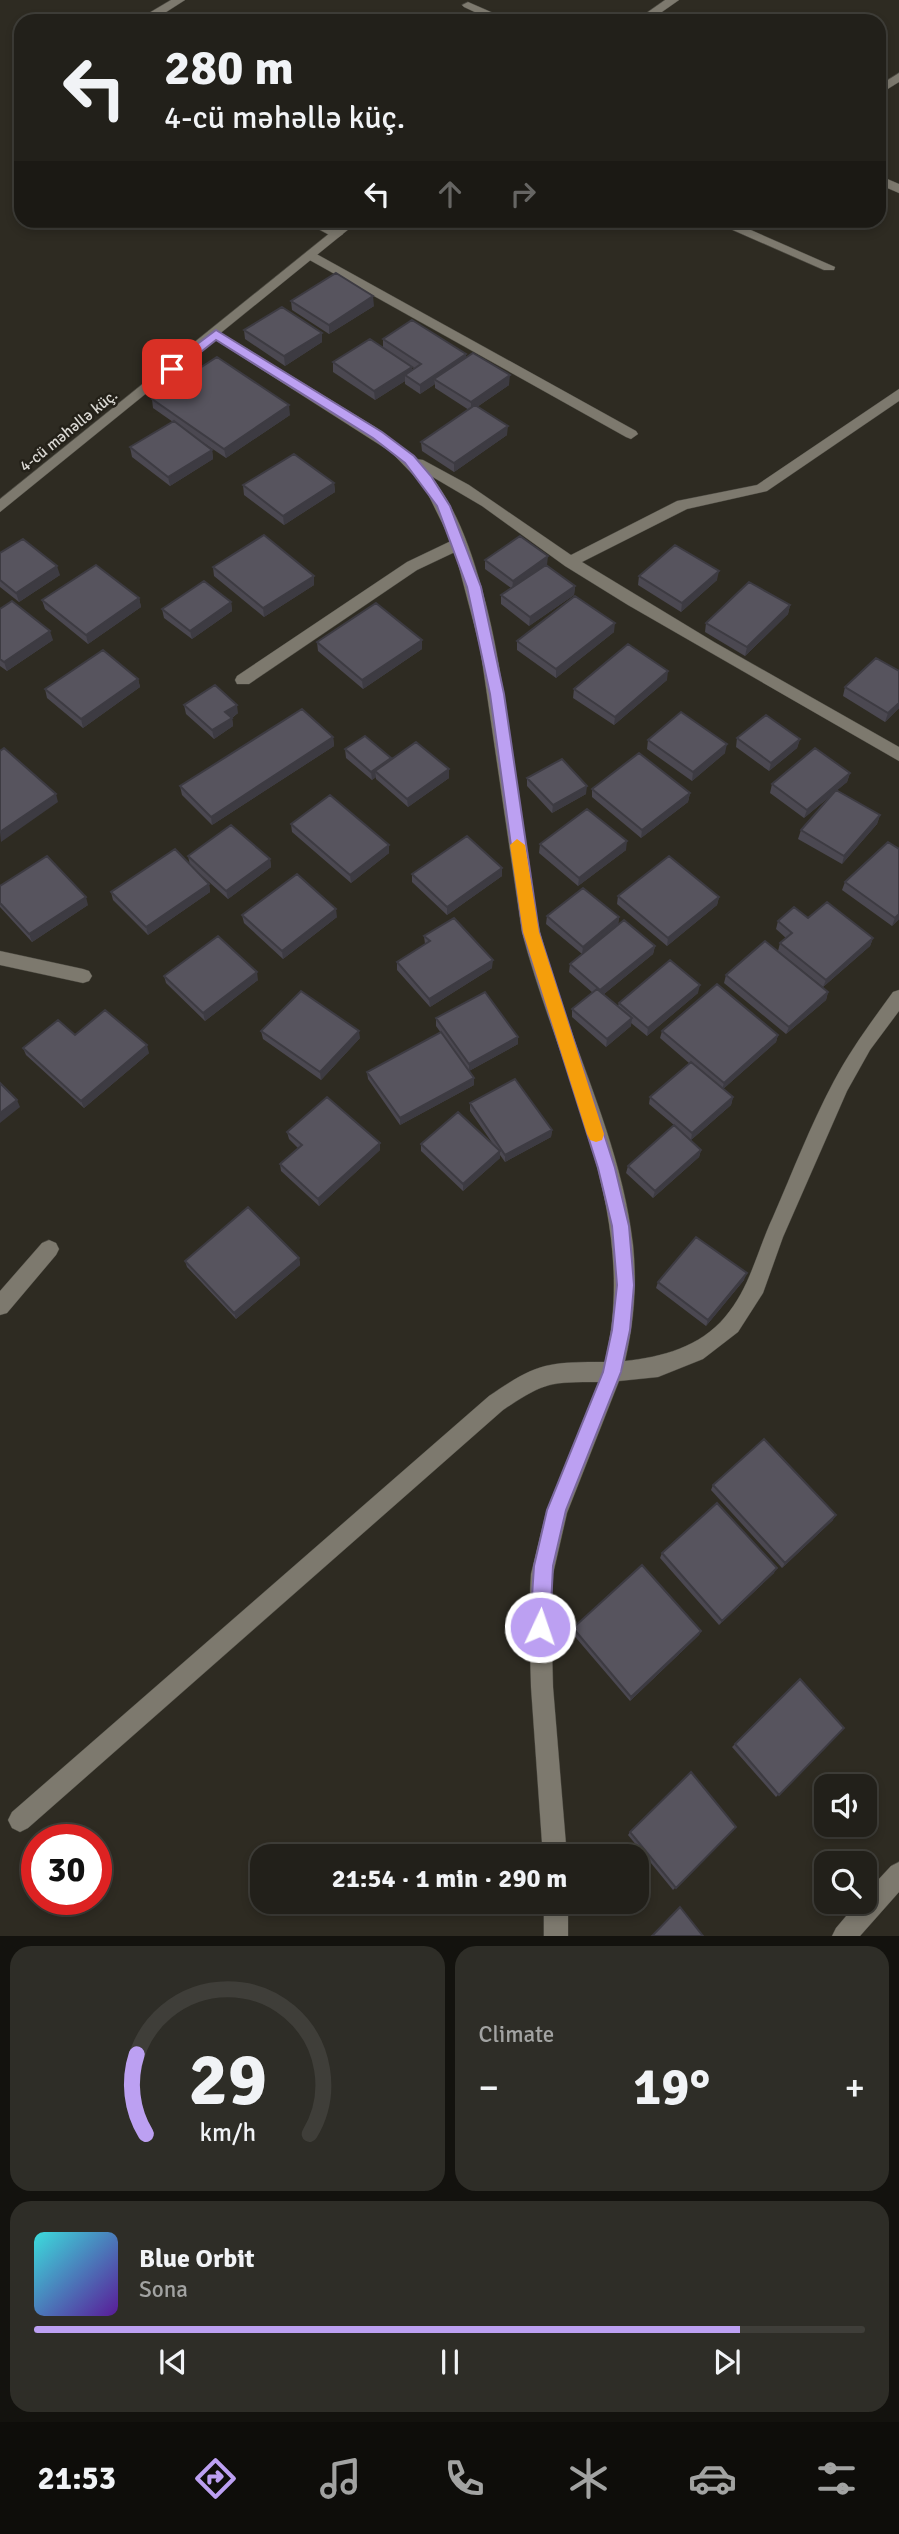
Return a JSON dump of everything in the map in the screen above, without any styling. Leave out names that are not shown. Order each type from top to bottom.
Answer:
[{"type":"street","points":[[155,14],[179,0]]},
{"type":"street","points":[[652,14],[673,0]]},
{"type":"street","points":[[468,5],[488,14]]},
{"type":"street","points":[[326,228],[337,233]]},
{"type":"street","name":"4-cü məhəllə küç.","points":[[0,507],[344,228]]},
{"type":"street","points":[[735,228],[829,267]]},
{"type":"street","points":[[311,255],[631,435]]},
{"type":"street","points":[[216,334],[377,435],[410,460],[470,490],[570,562],[662,620],[899,755]]},
{"type":"street","points":[[570,562],[683,504],[705,498],[745,494],[762,488],[899,394]]},
{"type":"street","points":[[410,460],[427,479],[444,506],[460,543],[483,625],[497,694],[531,932],[607,1168],[621,1226],[625,1285],[621,1330],[612,1372],[556,1510],[543,1566],[540,1627],[542,1690],[554,1844]]},
{"type":"street","points":[[243,680],[412,566],[460,543]]},
{"type":"street","points":[[0,958],[83,976]]},
{"type":"street","points":[[20,1820],[496,1403],[530,1380],[555,1372],[612,1372],[659,1367],[696,1352],[731,1325],[756,1287],[773,1237],[840,1087],[864,1045],[899,997]]},
{"type":"street","points":[[0,1306],[49,1250]]},
{"type":"street","points":[[844,1936],[899,1874]]},
{"type":"street","points":[[556,1914],[556,1936]]},
{"type":"building","points":[[336,273],[373,296],[329,325],[291,301]]},
{"type":"building","points":[[282,307],[322,333],[284,356],[244,330]]},
{"type":"building","points":[[412,320],[466,354],[420,385],[405,375],[421,364],[383,339]]},
{"type":"building","points":[[370,339],[412,367],[374,391],[333,362]]},
{"type":"building","points":[[473,353],[510,375],[471,402],[434,379]]},
{"type":"building","points":[[217,357],[289,405],[224,449],[152,399]]},
{"type":"building","points":[[475,405],[508,426],[454,463],[421,442]]},
{"type":"building","points":[[174,421],[212,450],[168,477],[130,447]]},
{"type":"building","points":[[294,454],[334,483],[283,516],[243,485]]},
{"type":"building","points":[[264,535],[314,576],[263,608],[213,567]]},
{"type":"building","points":[[520,536],[548,556],[513,581],[485,560]]},
{"type":"building","points":[[23,539],[57,566],[16,593],[0,580],[0,553]]},
{"type":"building","points":[[675,545],[719,571],[682,603],[639,576]]},
{"type":"building","points":[[96,565],[139,598],[86,635],[42,600]]},
{"type":"building","points":[[546,565],[575,586],[530,617],[501,595]]},
{"type":"building","points":[[204,581],[231,602],[190,631],[162,609]]},
{"type":"building","points":[[749,582],[790,605],[747,647],[706,623]]},
{"type":"building","points":[[575,596],[615,623],[556,669],[517,641]]},
{"type":"building","points":[[12,601],[50,631],[4,662],[0,659],[0,609]]},
{"type":"building","points":[[376,603],[422,640],[362,680],[317,642]]},
{"type":"building","points":[[628,644],[668,671],[615,717],[574,689]]},
{"type":"building","points":[[103,650],[138,679],[81,719],[45,689]]},
{"type":"building","points":[[876,658],[899,671],[899,703],[888,713],[845,687]]},
{"type":"building","points":[[215,685],[237,705],[225,712],[232,718],[212,730],[184,705]]},
{"type":"building","points":[[302,709],[333,737],[211,817],[180,786]]},
{"type":"building","points":[[681,712],[727,744],[693,772],[648,740]]},
{"type":"building","points":[[766,715],[800,739],[771,763],[737,738]]},
{"type":"building","points":[[365,736],[391,758],[371,772],[345,749]]},
{"type":"building","points":[[416,742],[449,769],[407,799],[375,771]]},
{"type":"building","points":[[4,748],[56,794],[0,832],[0,751]]},
{"type":"building","points":[[815,748],[850,773],[807,810],[772,784]]},
{"type":"building","points":[[639,753],[690,793],[642,830],[592,789]]},
{"type":"building","points":[[562,759],[587,786],[553,805],[527,778]]},
{"type":"building","points":[[836,790],[880,815],[844,856],[801,830]]},
{"type":"building","points":[[330,795],[389,845],[350,875],[291,824]]},
{"type":"building","points":[[587,809],[627,841],[579,878],[540,844]]},
{"type":"building","points":[[231,825],[270,859],[226,891],[188,856]]},
{"type":"building","points":[[467,836],[502,868],[447,907],[412,874]]},
{"type":"building","points":[[888,842],[899,849],[899,914],[895,918],[845,882]]},
{"type":"building","points":[[175,849],[209,884],[146,927],[111,892]]},
{"type":"building","points":[[47,856],[86,897],[29,934],[0,903],[0,886]]},
{"type":"building","points":[[669,856],[719,897],[668,938],[618,896]]},
{"type":"building","points":[[297,874],[336,909],[282,951],[242,915]]},
{"type":"building","points":[[583,888],[619,917],[583,947],[547,916]]},
{"type":"building","points":[[827,902],[873,938],[826,980],[780,943],[792,933],[778,921],[794,907],[808,918]]},
{"type":"building","points":[[454,918],[493,960],[429,999],[397,962],[430,941],[424,936]]},
{"type":"building","points":[[624,920],[655,946],[600,990],[570,964]]},
{"type":"building","points":[[218,936],[257,972],[203,1013],[164,976]]},
{"type":"building","points":[[765,941],[828,992],[789,1027],[726,975]]},
{"type":"building","points":[[670,960],[700,985],[648,1028],[619,1003]]},
{"type":"building","points":[[717,984],[778,1035],[724,1083],[662,1031]]},
{"type":"building","points":[[597,989],[632,1018],[607,1039],[572,1009]]},
{"type":"building","points":[[301,991],[359,1031],[320,1072],[261,1031]]},
{"type":"building","points":[[485,992],[518,1037],[469,1064],[436,1018]]},
{"type":"building","points":[[105,1010],[147,1045],[81,1101],[23,1048],[58,1020],[75,1035]]},
{"type":"building","points":[[441,1032],[474,1078],[400,1118],[367,1072]]},
{"type":"building","points":[[691,1062],[733,1097],[692,1133],[650,1097]]},
{"type":"building","points":[[515,1079],[552,1130],[505,1155],[470,1103]]},
{"type":"building","points":[[0,1083],[17,1100],[0,1113]]},
{"type":"building","points":[[327,1097],[380,1143],[318,1199],[280,1164],[302,1145],[287,1132]]},
{"type":"building","points":[[458,1112],[500,1151],[463,1184],[421,1144]]},
{"type":"building","points":[[674,1125],[701,1150],[655,1191],[628,1166]]},
{"type":"building","points":[[248,1207],[299,1258],[234,1313],[185,1261]]},
{"type":"building","points":[[696,1237],[747,1273],[708,1320],[658,1282]]},
{"type":"building","points":[[764,1439],[836,1515],[785,1563],[713,1485]]},
{"type":"building","points":[[717,1503],[777,1568],[722,1621],[662,1553]]},
{"type":"building","points":[[642,1565],[701,1631],[631,1697],[573,1628]]},
{"type":"building","points":[[800,1679],[844,1728],[779,1795],[735,1744]]},
{"type":"building","points":[[691,1772],[736,1827],[676,1888],[649,1855],[649,1844],[640,1844],[630,1832]]},
{"type":"building","points":[[680,1907],[703,1936],[652,1936]]},
{"type":"slow traffic","points":[[517,845],[531,932],[543,976],[596,1134]]},
{"type":"route","points":[[172,369],[216,334],[377,435],[410,460],[427,479],[444,506],[460,543],[474,587],[497,694],[531,932],[607,1168],[621,1226],[625,1285],[621,1330],[612,1372],[556,1510],[543,1566],[540,1627]]}]
